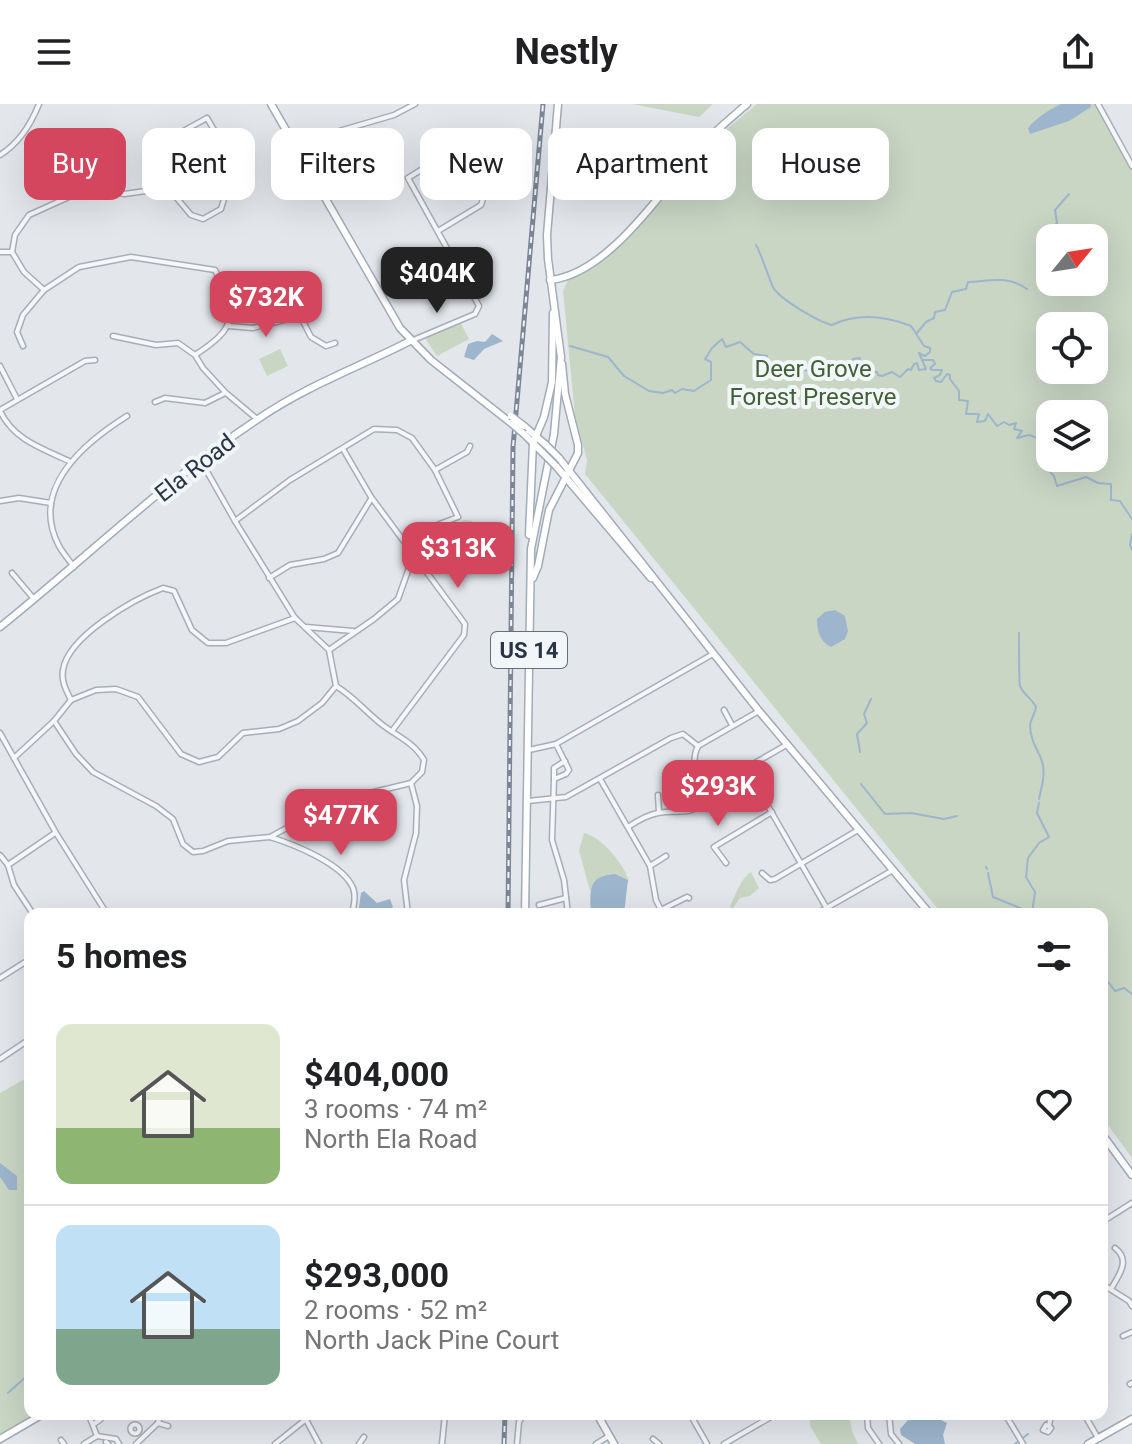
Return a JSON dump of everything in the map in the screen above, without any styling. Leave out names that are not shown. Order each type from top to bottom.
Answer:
[{"type":"main road","points":[[271,104],[285,128]]},
{"type":"main road","points":[[721,128],[747,104]]},
{"type":"main road","name":"US 14","points":[[525,908],[531,549],[557,412],[561,357],[547,235],[558,106]]},
{"type":"main road","points":[[326,200],[410,341],[524,430],[558,462],[759,711],[925,908]]},
{"type":"main road","points":[[550,280],[563,278],[589,264],[632,230],[658,200]]},
{"type":"main road","points":[[531,549],[529,536],[535,439],[544,417],[553,373],[553,294]]},
{"type":"main road","name":"Ela Road","points":[[0,627],[201,461],[257,419],[324,380],[410,341]]},
{"type":"main road","points":[[530,585],[538,566],[549,510],[578,453],[565,394],[561,357]]},
{"type":"main road","points":[[524,430],[537,426],[544,417]]},
{"type":"main road","points":[[568,474],[574,488],[642,570],[662,589]]},
{"type":"main road","points":[[556,494],[565,487],[574,488]]},
{"type":"main road","points":[[1108,1142],[1132,1175]]},
{"type":"main road","points":[[1088,1444],[1132,1419]]},
{"type":"main road","points":[[0,1439],[33,1420]]},
{"type":"main road","points":[[600,1420],[614,1444]]},
{"type":"street","points":[[0,155],[22,134],[39,104]]},
{"type":"street","points":[[349,128],[394,115],[415,104]]},
{"type":"street","points":[[1098,104],[1132,166]]},
{"type":"street","points":[[207,118],[226,149],[231,164],[221,209],[203,219],[191,215],[164,185],[147,161],[147,154],[207,118]]},
{"type":"street","points":[[410,341],[479,310],[478,303],[408,178],[485,133],[488,137],[483,199],[478,209],[438,231]]},
{"type":"street","points":[[44,290],[24,272],[12,252],[15,235],[29,215],[91,187],[124,194],[142,192]]},
{"type":"street","points":[[0,252],[12,252]]},
{"type":"street","points":[[23,346],[17,332],[23,315],[44,290],[79,267],[131,257],[215,270],[230,312],[229,326],[221,338],[195,355]]},
{"type":"street","points":[[289,277],[285,286],[311,337],[326,346],[335,343]]},
{"type":"street","points":[[229,326],[253,328],[300,316]]},
{"type":"street","points":[[113,336],[147,345],[178,343],[195,355],[226,393],[257,419]]},
{"type":"street","points":[[69,461],[22,439],[7,426],[0,411],[85,361],[95,360]]},
{"type":"street","points":[[0,366],[17,399]]},
{"type":"street","points":[[155,402],[165,398],[205,403],[226,393]]},
{"type":"street","points":[[74,567],[59,546],[51,523],[51,503],[69,461],[101,433],[127,416]]},
{"type":"street","points":[[235,521],[290,480],[374,429],[397,430],[412,438],[435,470],[458,517],[429,528],[420,537],[398,599],[329,650]]},
{"type":"street","points":[[435,470],[467,452],[470,446]]},
{"type":"street","points":[[343,449],[371,497],[465,624],[464,635],[392,731]]},
{"type":"street","points":[[201,461],[295,618],[329,650],[336,686],[356,698],[379,722],[417,748],[424,760],[422,772],[411,783],[337,801],[270,837]]},
{"type":"street","points":[[269,578],[290,565],[324,559],[338,553],[371,497]]},
{"type":"street","points":[[0,501],[19,498],[51,503]]},
{"type":"street","points":[[12,573],[34,599]]},
{"type":"street","points":[[71,700],[64,686],[63,671],[71,652],[107,618],[163,588],[174,591],[192,630],[208,643],[228,642],[295,618]]},
{"type":"street","points":[[304,626],[355,631]]},
{"type":"street","points":[[529,750],[556,744],[713,654]]},
{"type":"street","points":[[14,758],[54,721],[71,700],[101,689],[116,689],[144,702],[181,754],[194,762],[205,762],[218,757],[243,733],[279,729],[298,721],[322,703],[336,686]]},
{"type":"street","points":[[724,710],[732,725]]},
{"type":"street","points":[[628,827],[659,812],[690,812],[698,808],[707,799],[693,760],[698,746],[759,711]]},
{"type":"street","points":[[54,721],[76,754],[93,772],[156,806],[173,819],[186,848],[203,851],[228,841],[270,837],[297,845],[339,872],[352,885],[354,908]]},
{"type":"street","points":[[0,733],[56,833],[103,908]]},
{"type":"street","points":[[528,801],[566,797],[683,734],[698,746]]},
{"type":"street","points":[[554,779],[569,770],[556,744]]},
{"type":"street","points":[[788,744],[746,768],[826,908]]},
{"type":"street","points":[[565,761],[554,768],[552,840],[560,864],[567,908]]},
{"type":"street","points":[[600,779],[650,866],[660,908]]},
{"type":"street","points":[[407,908],[404,880],[416,833],[417,806],[411,783]]},
{"type":"street","points":[[658,795],[659,812]]},
{"type":"street","points":[[726,863],[714,847],[772,812]]},
{"type":"street","points":[[762,873],[770,880],[775,879],[860,828]]},
{"type":"street","points":[[8,865],[56,833]]},
{"type":"street","points":[[0,855],[29,908]]},
{"type":"street","points":[[650,866],[666,856]]},
{"type":"street","points":[[834,908],[894,870]]},
{"type":"street","points":[[539,905],[566,898]]},
{"type":"street","points":[[669,908],[689,898]]},
{"type":"street","points":[[0,978],[24,963]]},
{"type":"street","points":[[0,1059],[24,1043]]},
{"type":"street","points":[[1108,1218],[1132,1202]]},
{"type":"street","points":[[1111,1289],[1124,1260],[1123,1254],[1115,1248]]},
{"type":"street","points":[[1108,1287],[1132,1306]]},
{"type":"street","points":[[1123,1336],[1132,1332]]},
{"type":"street","points":[[91,1420],[97,1436]]},
{"type":"street","points":[[94,1424],[100,1420]]},
{"type":"street","points":[[136,1444],[159,1420]]},
{"type":"street","points":[[275,1444],[305,1420],[319,1444]]},
{"type":"street","points":[[442,1444],[444,1420]]},
{"type":"street","points":[[517,1444],[520,1420]]},
{"type":"street","points":[[693,1420],[707,1444]]},
{"type":"street","points":[[724,1444],[762,1420]]},
{"type":"street","points":[[867,1420],[868,1428],[879,1444]]},
{"type":"street","points":[[890,1420],[891,1434],[899,1444]]},
{"type":"street","points":[[1009,1420],[1023,1444]]},
{"type":"street","points":[[1049,1426],[1050,1420]]},
{"type":"street","points":[[1088,1420],[1098,1438]]},
{"type":"street","points":[[158,1423],[168,1426]]},
{"type":"street","points":[[139,1431],[146,1436]]},
{"type":"street","points":[[88,1443],[97,1436],[116,1439],[119,1444]]},
{"type":"street","points":[[596,1444],[609,1436]]},
{"type":"street","points":[[359,1444],[364,1437]]},
{"type":"street","points":[[653,1439],[659,1444]]},
{"type":"green space","points":[[632,104],[713,104],[699,117]]},
{"type":"green space","name":"Deer Grove Forest Preserve","points":[[757,104],[1098,104],[1132,164],[1132,1158],[1108,1125],[1108,908],[937,908],[585,474],[587,460],[575,416],[563,291],[568,280],[607,256],[663,200],[736,200],[736,128],[728,128]]},
{"type":"green space","points":[[460,322],[469,339],[437,356],[425,338]]},
{"type":"green space","points":[[280,349],[288,366],[267,376],[259,359]]},
{"type":"green space","points":[[465,520],[472,521],[480,531],[503,525],[502,548],[478,548],[434,569],[423,550],[429,538]]},
{"type":"green space","points":[[584,833],[611,852],[629,881],[606,875],[590,891],[579,850]]},
{"type":"green space","points":[[751,872],[759,888],[750,896],[740,898],[731,908],[730,906]]},
{"type":"green space","points":[[24,1079],[24,1420],[28,1420],[0,1436],[0,1093]]},
{"type":"green space","points":[[810,1420],[850,1420],[858,1444],[821,1444],[810,1426]]},
{"type":"water","points":[[1061,104],[1091,104],[1091,107],[1069,121],[1030,134],[1028,128],[1032,124]]},
{"type":"water","points":[[492,334],[503,341],[484,349],[474,360],[464,357],[468,344],[485,342]]},
{"type":"water","points":[[835,610],[845,616],[848,631],[845,639],[831,647],[820,636],[817,619],[825,612]]},
{"type":"water","points":[[615,874],[628,880],[625,908],[591,908],[592,886],[606,875]]},
{"type":"water","points":[[364,891],[377,903],[390,899],[393,907],[359,908]]},
{"type":"water","points":[[0,1163],[17,1176],[17,1190],[9,1190],[0,1177]]},
{"type":"water","points":[[908,1420],[941,1420],[947,1423],[943,1435],[945,1444],[915,1444],[901,1435],[900,1429]]},
{"type":"waterway","points":[[1056,224],[1055,210],[1069,194]]},
{"type":"waterway","points":[[570,346],[608,357],[624,376],[649,391],[663,393],[672,390],[675,393],[682,389],[694,391],[711,380],[711,362],[705,359],[722,339],[726,347],[740,342],[754,354],[767,356],[765,371],[778,367],[785,376],[802,361],[802,369],[808,371],[812,368],[816,371],[822,367],[824,370],[831,368],[834,375],[842,371],[842,365],[850,365],[853,359],[860,358],[857,369],[866,365],[870,371],[882,376],[892,372],[900,377],[917,363],[919,370],[926,369],[919,353],[925,356],[930,348],[924,346],[911,326],[871,317],[832,325],[791,304],[773,287],[756,245]]},
{"type":"waterway","points":[[917,333],[934,318],[935,312],[945,310],[952,292],[966,289],[968,282],[1006,280],[1027,289]]},
{"type":"waterway","points":[[923,360],[933,360],[935,364],[930,368],[942,370],[934,378],[936,381],[941,382],[947,374],[950,375],[959,391],[959,400],[968,401],[966,414],[979,414],[977,422],[985,421],[988,414],[997,426],[1004,422],[1009,425],[1016,423],[1014,429],[1022,431],[1017,438],[1029,435],[1046,441],[1046,468],[1054,476],[1057,486],[1086,477],[1098,483],[1111,484],[1111,500],[1120,501],[1132,519]]},
{"type":"waterway","points":[[1132,534],[1132,550]]},
{"type":"waterway","points":[[1019,633],[1020,686],[1036,707],[1030,725],[1043,767],[1039,799]]},
{"type":"waterway","points":[[860,752],[857,734],[867,723],[864,714],[871,699]]},
{"type":"waterway","points":[[861,784],[885,814],[911,813],[944,819],[957,816]]},
{"type":"waterway","points":[[1033,908],[1035,892],[1026,877],[1028,858],[1039,843],[1049,837],[1037,813],[1039,803]]},
{"type":"waterway","points":[[988,873],[993,897],[1020,908]]},
{"type":"waterway","points":[[1108,982],[1115,991],[1124,988],[1132,994]]},
{"type":"waterway","points":[[8,1393],[24,1378]]},
{"type":"waterway","points":[[1015,1444],[1028,1434]]},
{"type":"railway","points":[[508,908],[513,447],[543,104]]},
{"type":"railway","points":[[504,1444],[505,1420]]}]
